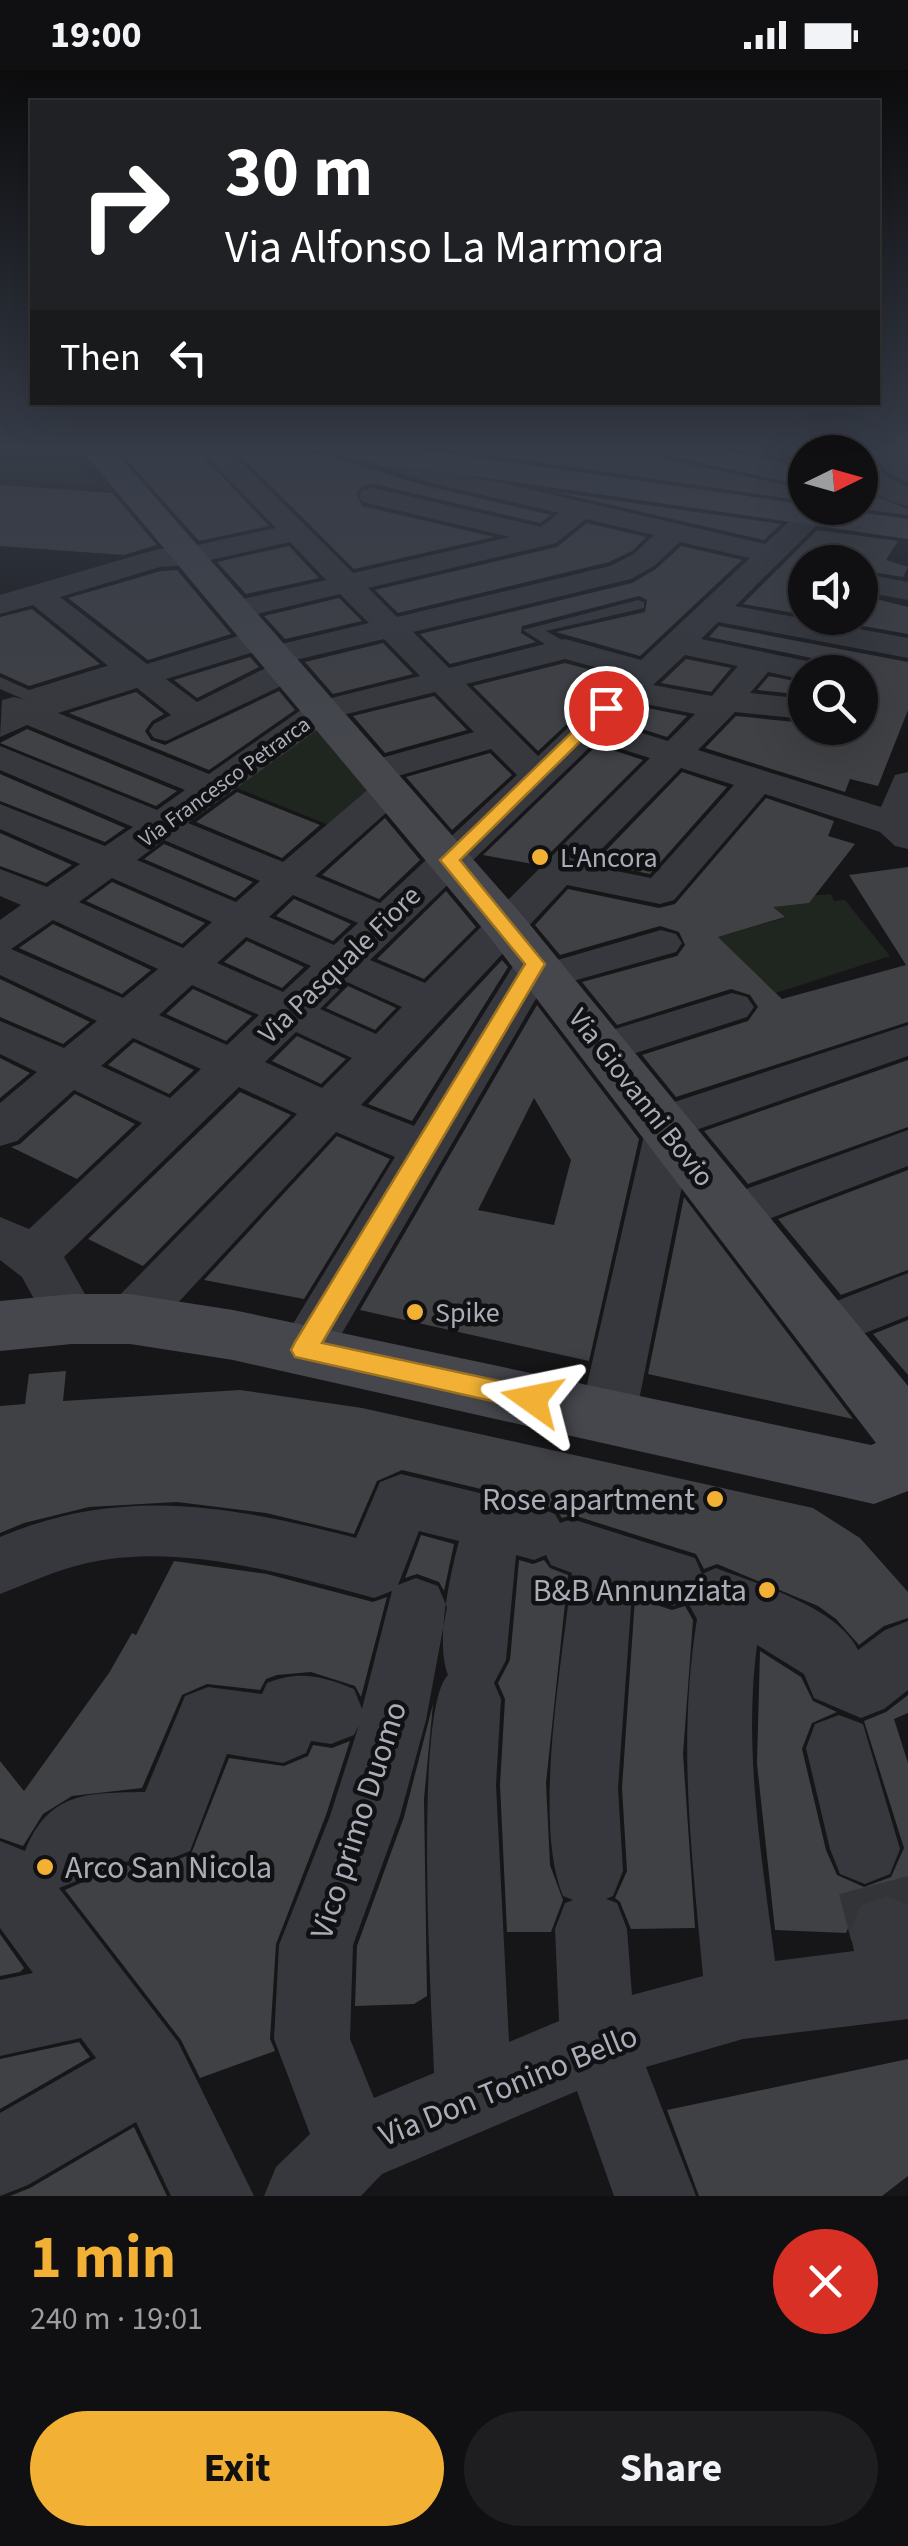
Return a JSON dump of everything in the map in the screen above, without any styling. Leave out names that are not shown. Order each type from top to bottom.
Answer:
[{"type":"street","name":"Via Giovanni Bovio","points":[[164,547],[265,644],[383,780],[605,1048],[908,1434]]},
{"type":"street","points":[[0,606],[225,547]]},
{"type":"street","points":[[308,547],[537,775]]},
{"type":"street","points":[[124,753],[194,717],[265,644],[346,585],[503,547]]},
{"type":"street","points":[[592,547],[644,560]]},
{"type":"street","points":[[8,714],[134,671],[265,644],[391,628],[620,573],[658,547]]},
{"type":"street","points":[[727,547],[774,562]]},
{"type":"street","name":"Via Pasquale Fiore","points":[[16,1246],[174,1119],[709,612],[774,562],[783,547]]},
{"type":"street","points":[[420,567],[499,603]]},
{"type":"street","points":[[878,585],[908,591]]},
{"type":"street","points":[[38,594],[194,717]]},
{"type":"street","points":[[709,612],[908,648]]},
{"type":"street","points":[[162,637],[185,663]]},
{"type":"street","points":[[676,643],[788,667]]},
{"type":"street","name":"Via Francesco Petrarca","points":[[0,939],[323,710],[564,649],[635,681],[723,705],[788,708]]},
{"type":"street","points":[[101,1319],[330,1111],[723,705],[760,661]]},
{"type":"street","points":[[8,714],[124,753],[214,790]]},
{"type":"street","points":[[586,727],[760,778],[900,831],[908,783]]},
{"type":"street","points":[[0,1129],[289,878],[383,780],[498,736]]},
{"type":"street","points":[[0,758],[386,920]]},
{"type":"street","points":[[558,872],[660,892],[760,778]]},
{"type":"street","points":[[0,814],[432,1003]]},
{"type":"street","points":[[0,881],[384,1055]]},
{"type":"street","points":[[304,1350],[541,971],[661,943]]},
{"type":"street","points":[[0,959],[330,1111],[426,1150]]},
{"type":"street","points":[[605,1048],[732,1006]]},
{"type":"street","points":[[0,1036],[174,1119]]},
{"type":"street","points":[[608,1416],[666,1126],[908,1040]]},
{"type":"street","points":[[734,1213],[908,1147]]},
{"type":"street","points":[[16,1246],[101,1319]]},
{"type":"street","points":[[825,1328],[908,1294]]},
{"type":"street","points":[[0,1326],[101,1319],[304,1350],[874,1476],[908,1460]]},
{"type":"street","points":[[0,1566],[28,1550],[64,1538],[182,1530],[244,1536],[374,1570],[400,1500],[551,1540],[707,1594],[778,1623],[827,1653],[856,1699],[884,1916]]},
{"type":"street","points":[[473,2094],[462,1784],[482,1570],[551,1540]]},
{"type":"street","points":[[551,1540],[584,1788],[598,2043],[655,2196]]},
{"type":"street","points":[[707,1594],[720,1678],[718,1766],[743,2002]]},
{"type":"street","name":"Vico primo Duomo","points":[[330,2171],[312,2038],[316,1945],[365,1816],[393,1720],[416,1606]]},
{"type":"street","points":[[213,2196],[151,2069],[98,1997],[28,1876],[85,1828],[165,1826],[208,1719],[283,1730],[290,1706],[331,1712]]},
{"type":"street","name":"Via Don Tonino Bello","points":[[330,2171],[473,2094],[598,2043],[743,2002],[884,1916]]},
{"type":"street","points":[[0,2018],[98,1997]]},
{"type":"street","points":[[0,2157],[151,2069]]},
{"type":"lane","points":[[564,649],[532,630],[638,605]]},
{"type":"lane","points":[[0,682],[28,696],[134,671]]},
{"type":"shaded area","points":[[314,727],[375,796],[336,828],[232,786]]},
{"type":"shaded area","points":[[831,894],[834,901],[845,900],[890,956],[776,993],[718,937],[784,918],[765,899]]},
{"type":"building","points":[[17,547],[150,547],[124,555]]},
{"type":"building","points":[[290,547],[319,578],[246,594],[217,562]]},
{"type":"building","points":[[332,547],[449,547],[354,569]]},
{"type":"building","points":[[556,547],[636,547],[609,562],[398,613],[375,590]]},
{"type":"building","points":[[680,547],[742,560],[640,656],[556,632],[645,612],[647,600],[639,596],[522,626],[521,633],[536,642],[450,664],[420,634],[632,583],[656,569]]},
{"type":"building","points":[[878,547],[894,547],[886,560],[908,567],[903,577],[878,573]]},
{"type":"building","points":[[788,559],[788,612],[743,604]]},
{"type":"building","points":[[177,570],[231,634],[148,660],[68,598],[161,571]]},
{"type":"building","points":[[339,598],[362,621],[285,639],[264,616]]},
{"type":"building","points":[[878,600],[908,607],[908,634],[878,629]]},
{"type":"building","points":[[32,609],[100,664],[29,686],[0,673],[0,617]]},
{"type":"building","points":[[719,626],[871,655],[798,655],[709,637]]},
{"type":"building","points":[[383,643],[413,674],[333,694],[305,662]]},
{"type":"building","points":[[878,656],[908,662],[908,710],[878,786],[850,779],[845,792],[705,748],[736,716],[788,721],[788,745],[878,745]]},
{"type":"building","points":[[250,657],[259,667],[197,698],[174,680]]},
{"type":"building","points":[[686,659],[731,668],[711,692],[661,683]]},
{"type":"building","points":[[565,663],[617,677],[538,751],[473,686]]},
{"type":"building","points":[[769,676],[788,680],[788,693],[757,690]]},
{"type":"building","points":[[279,691],[295,710],[209,770],[69,713],[136,692],[164,714],[145,731],[151,740],[165,745]]},
{"type":"building","points":[[434,696],[467,730],[385,753],[353,716]]},
{"type":"building","points":[[637,706],[687,716],[667,737],[620,722]]},
{"type":"building","points":[[27,729],[177,791],[156,806],[0,743]]},
{"type":"building","points":[[597,745],[643,760],[538,865],[483,855]]},
{"type":"building","points":[[490,753],[512,775],[452,830],[406,777]]},
{"type":"building","points":[[682,772],[727,787],[650,874],[594,863]]},
{"type":"building","points":[[0,774],[125,828],[105,842],[0,801]]},
{"type":"building","points":[[237,792],[320,825],[282,858],[196,822]]},
{"type":"building","points":[[766,798],[834,821],[828,836],[855,844],[809,903],[773,907],[785,917],[718,937],[782,999],[906,965],[849,875],[908,867],[908,1022],[676,1097],[642,1055],[748,1021],[758,1007],[750,995],[731,989],[617,1025],[582,982],[677,956],[685,945],[679,932],[660,926],[560,955],[535,925],[568,889],[659,908],[675,904]]},
{"type":"building","points":[[385,818],[420,860],[379,899],[322,875]]},
{"type":"building","points":[[0,833],[72,865],[46,883],[0,866]]},
{"type":"building","points":[[164,844],[253,882],[235,898],[144,859]]},
{"type":"building","points":[[112,882],[205,923],[182,944],[86,901]]},
{"type":"building","points":[[446,891],[476,927],[424,979],[377,959]]},
{"type":"building","points":[[294,899],[351,924],[333,941],[276,916]]},
{"type":"building","points":[[53,924],[151,970],[122,994],[19,948]]},
{"type":"building","points":[[247,941],[304,967],[282,988],[224,962]]},
{"type":"building","points":[[502,960],[508,967],[412,1121],[368,1104]]},
{"type":"building","points":[[0,979],[90,1022],[63,1044],[0,1017]]},
{"type":"building","points":[[348,986],[396,1008],[375,1030],[326,1008]]},
{"type":"building","points":[[193,989],[252,1016],[226,1041],[166,1014]]},
{"type":"building","points":[[537,1005],[639,1139],[589,1361],[360,1310]],"holes":[[[534,1098],[571,1160],[554,1225],[478,1210]]]},
{"type":"building","points":[[297,1036],[346,1059],[321,1084],[272,1061]]},
{"type":"building","points":[[134,1042],[194,1070],[169,1094],[108,1065]]},
{"type":"building","points":[[0,1058],[30,1073],[0,1098]]},
{"type":"building","points":[[908,1060],[908,1127],[748,1184],[704,1131]]},
{"type":"building","points":[[240,1092],[291,1115],[143,1266],[88,1239]]},
{"type":"building","points":[[75,1094],[135,1124],[77,1179],[11,1147],[20,1144]]},
{"type":"building","points":[[337,1136],[390,1159],[304,1299],[204,1280]]},
{"type":"building","points":[[908,1170],[908,1270],[841,1295],[778,1219]]},
{"type":"building","points":[[684,1197],[853,1419],[648,1374]]},
{"type":"building","points":[[908,1320],[908,1375],[873,1334]]},
{"type":"building","points":[[66,1371],[63,1401],[240,1390],[362,1408],[813,1508],[860,1538],[908,1592],[908,1618],[884,1626],[859,1645],[818,1606],[717,1564],[704,1569],[696,1554],[573,1515],[562,1518],[556,1510],[535,1502],[402,1470],[377,1481],[354,1534],[266,1513],[177,1502],[89,1507],[0,1533],[0,1406],[25,1404],[29,1374]]},
{"type":"building","points":[[421,1535],[454,1544],[444,1591],[439,1582],[417,1574],[405,1578]]},
{"type":"building","points":[[519,1560],[533,1564],[544,1560],[550,1568],[568,1575],[546,1783],[550,1865],[563,1900],[551,1932],[507,1932],[500,1785],[505,1699],[498,1683],[510,1660]]},
{"type":"building","points":[[174,1561],[267,1574],[373,1602],[387,1597],[361,1697],[355,1686],[311,1672],[277,1675],[266,1679],[260,1690],[207,1684],[182,1695],[142,1788],[72,1796],[43,1814],[23,1846],[0,1838],[0,1761],[24,1791],[109,1673],[132,1633],[136,1635]]},
{"type":"building","points":[[635,1598],[672,1610],[685,1606],[693,1620],[683,1754],[695,1928],[631,1929],[615,1898],[627,1871],[622,1788]]},
{"type":"building","points":[[760,1651],[801,1677],[813,1701],[837,1712],[812,1723],[802,1749],[826,1850],[837,1875],[864,1887],[891,1877],[904,1848],[864,1721],[886,1712],[908,1695],[908,1713],[894,1719],[908,1763],[908,1901],[885,1892],[859,1902],[846,1933],[775,1930],[757,1764]]},
{"type":"building","points":[[433,1704],[424,1799],[427,1996],[414,2004],[355,2006],[357,1946],[404,1817]]},
{"type":"building","points":[[350,1741],[276,1944],[270,2039],[275,2051],[200,2078],[181,2040],[65,1890],[85,1881],[102,1866],[165,1865],[191,1854],[229,1758],[284,1766],[308,1756],[313,1745],[332,1748]]},
{"type":"building","points":[[0,1934],[24,1968],[20,1972],[0,1976]]},
{"type":"building","points":[[79,2042],[90,2057],[0,2109],[0,2059]]},
{"type":"building","points":[[908,2059],[908,2176],[882,2196],[699,2196],[667,2110]]},
{"type":"building","points":[[134,2127],[167,2196],[10,2196],[30,2188]]},
{"type":"tunnel","points":[[874,1885],[886,1932]]},
{"type":"place","name":"L'Ancora","points":[[540,857]]},
{"type":"place","name":"Spike","points":[[415,1312]]},
{"type":"place","name":"Rose apartment","points":[[715,1499]]},
{"type":"place","name":"B&B Annunziata","points":[[767,1590]]},
{"type":"place","name":"Arco San Nicola","points":[[45,1867]]},
{"type":"route","points":[[532,1399],[304,1350],[535,964],[450,860],[606,708]]}]
